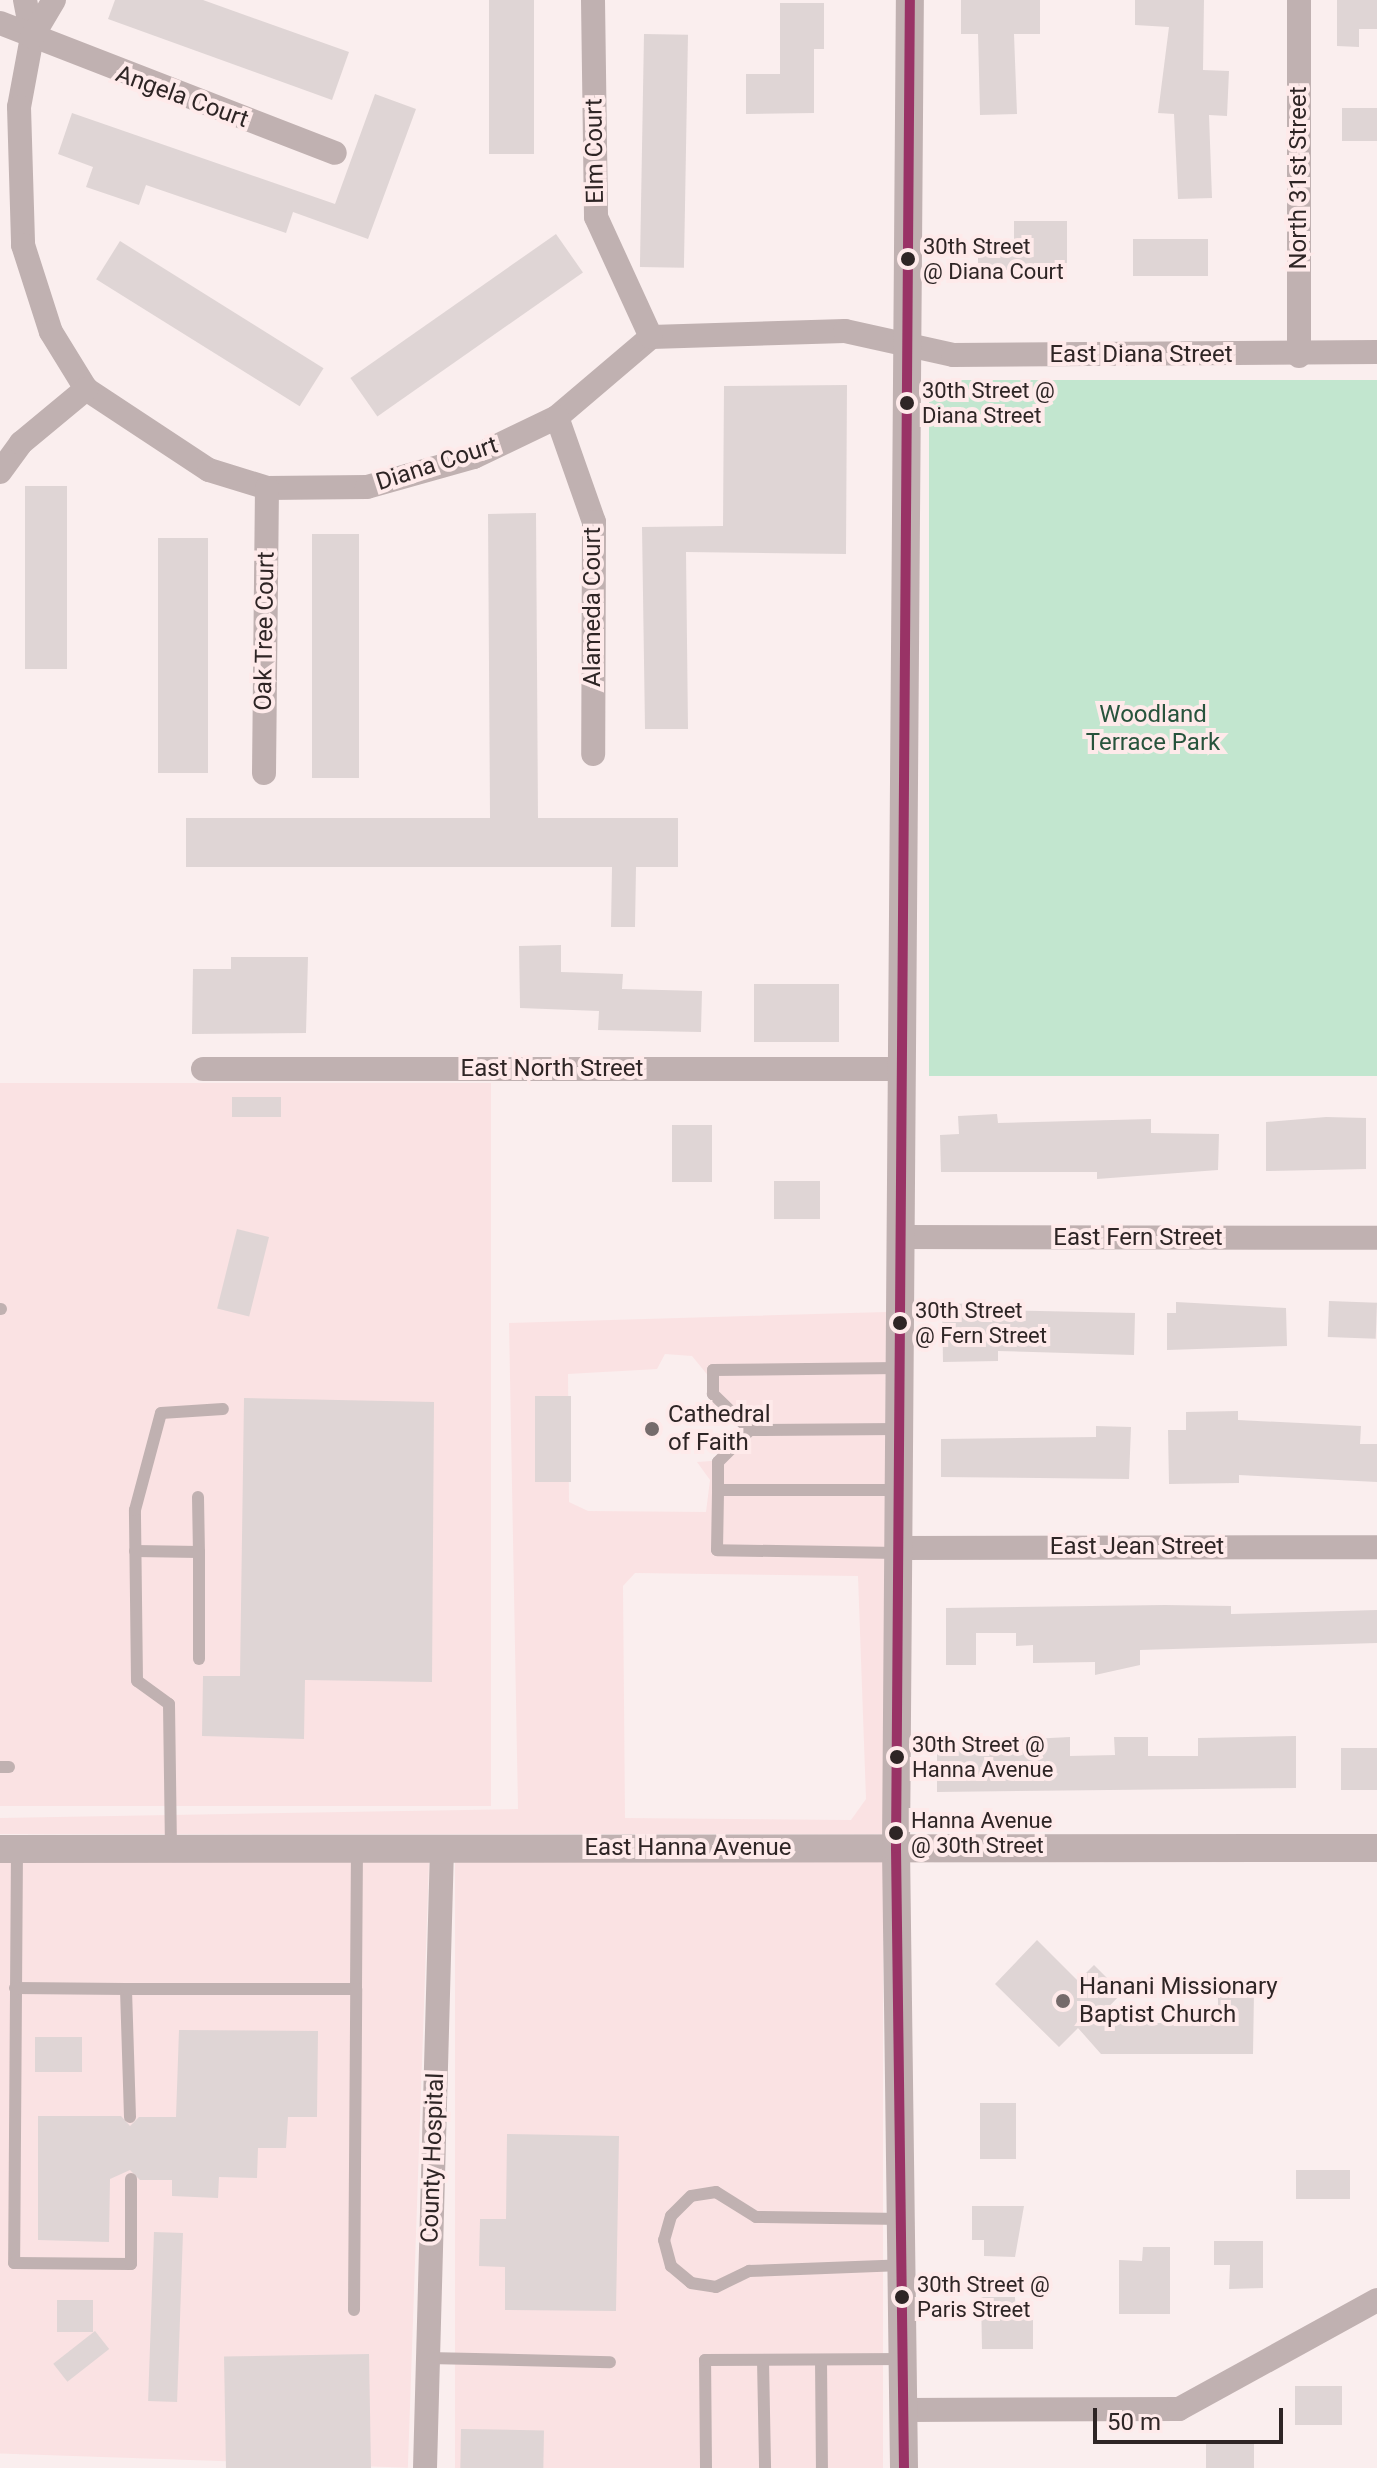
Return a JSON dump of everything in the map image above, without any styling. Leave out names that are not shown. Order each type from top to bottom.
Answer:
[{"type":"street","name":"Diana Court","points":[[25,0],[32,37]]},
{"type":"street","name":"Diana Court","points":[[54,0],[32,37],[19,107],[12,246],[51,332],[86,389],[209,470],[267,488],[367,487],[474,457],[557,417],[651,337]]},
{"type":"street","name":"Elm Court","points":[[593,0],[596,217],[651,337]]},
{"type":"street","points":[[904,2468],[896,1848],[910,0]]},
{"type":"street","name":"North 31st Street","points":[[1299,0],[1299,356]]},
{"type":"street","name":"Angela Court","points":[[0,23],[335,153]]},
{"type":"street","points":[[651,337],[845,331],[907,342]]},
{"type":"street","name":"East Diana Street","points":[[907,342],[953,355],[1299,356],[1377,352]]},
{"type":"street","points":[[0,472],[21,443],[86,389]]},
{"type":"street","name":"Alameda Court","points":[[557,417],[594,522],[593,754]]},
{"type":"street","name":"Oak Tree Court","points":[[264,773],[267,488]]},
{"type":"street","name":"East North Street","points":[[203,1069],[901,1069]]},
{"type":"street","name":"East Fern Street","points":[[900,1237],[1377,1238]]},
{"type":"street","name":"East Jean Street","points":[[898,1550],[1377,1547]]},
{"type":"street","name":"County Hospital","points":[[425,2468],[442,1847]]},
{"type":"street","name":"East Hanna Avenue","points":[[8,1849],[1377,1848]]},
{"type":"street","points":[[905,2410],[1179,2409],[1377,2300]]},
{"type":"lane","points":[[899,1368],[713,1370],[713,1394],[750,1430],[899,1429]]},
{"type":"lane","points":[[171,1848],[169,1704],[137,1681],[135,1510],[161,1413],[223,1409]]},
{"type":"lane","points":[[750,1430],[718,1462],[717,1550],[898,1550]]},
{"type":"lane","points":[[718,1490],[898,1490]]},
{"type":"lane","points":[[198,1497],[199,1659]]},
{"type":"lane","points":[[135,1551],[199,1552]]},
{"type":"lane","points":[[354,2310],[357,1848]]},
{"type":"lane","points":[[8,1849],[15,1988],[14,2263],[131,2264],[131,2179]]},
{"type":"lane","points":[[15,1988],[356,1989]]},
{"type":"lane","points":[[126,1989],[130,2117]]},
{"type":"lane","points":[[902,2219],[756,2217],[716,2192],[691,2196],[671,2216],[664,2240],[671,2266],[691,2283],[716,2287],[749,2271],[903,2265]]},
{"type":"lane","points":[[428,2358],[610,2362]]},
{"type":"lane","points":[[706,2468],[705,2360],[904,2359]]},
{"type":"lane","points":[[763,2360],[765,2468]]},
{"type":"lane","points":[[821,2360],[822,2468]]},
{"type":"shaded area","points":[[0,1083],[491,1083],[491,1806],[0,1806]]},
{"type":"shaded area","points":[[886,1312],[884,1834],[0,1834],[0,1818],[518,1809],[509,1323]],"holes":[[[665,1354],[692,1356],[710,1378],[710,1405],[727,1407],[739,1424],[738,1439],[712,1461],[697,1462],[710,1480],[706,1512],[588,1511],[569,1502],[568,1374],[657,1369]],[[635,1573],[858,1576],[866,1799],[851,1820],[625,1818],[623,1586]]]},
{"type":"shaded area","points":[[0,1847],[429,1862],[408,2468],[0,2453]]},
{"type":"shaded area","points":[[455,1862],[883,1862],[883,2468],[455,2468]]},
{"type":"green space","name":"Woodland Terrace Park","points":[[929,380],[1377,380],[1377,1076],[929,1076]]},
{"type":"building","points":[[115,0],[203,0],[349,52],[332,100],[108,19]]},
{"type":"building","points":[[489,0],[534,0],[534,154],[489,154]]},
{"type":"building","points":[[961,0],[1040,0],[1040,34],[1014,34],[1017,114],[980,115],[978,34],[961,34]]},
{"type":"building","points":[[1135,0],[1204,0],[1203,70],[1229,71],[1227,116],[1209,115],[1212,198],[1178,199],[1174,114],[1158,113],[1169,27],[1135,25]]},
{"type":"building","points":[[1337,0],[1377,0],[1377,29],[1359,29],[1359,47],[1337,46]]},
{"type":"building","points":[[780,3],[824,3],[824,49],[814,49],[814,113],[746,114],[746,74],[780,74]]},
{"type":"building","points":[[644,34],[688,35],[684,268],[640,267]]},
{"type":"building","points":[[375,94],[416,109],[368,239],[293,212],[286,233],[146,185],[139,205],[86,187],[93,167],[58,154],[72,113],[335,204]]},
{"type":"building","points":[[1342,108],[1377,108],[1377,141],[1342,141]]},
{"type":"building","points":[[1014,221],[1067,221],[1067,270],[978,270],[978,239],[1014,240]]},
{"type":"building","points":[[556,234],[583,273],[377,416],[350,378]]},
{"type":"building","points":[[1133,239],[1208,239],[1208,276],[1133,276]]},
{"type":"building","points":[[120,241],[324,368],[300,406],[96,279]]},
{"type":"building","points":[[847,385],[846,554],[686,552],[688,729],[645,729],[642,527],[723,526],[724,386]]},
{"type":"building","points":[[25,486],[67,486],[67,669],[25,669]]},
{"type":"building","points":[[536,513],[538,818],[678,818],[678,867],[636,867],[635,927],[611,927],[612,867],[186,867],[186,818],[490,818],[488,514]]},
{"type":"building","points":[[312,534],[359,534],[359,778],[312,778]]},
{"type":"building","points":[[158,538],[208,538],[208,773],[158,773]]},
{"type":"building","points":[[561,945],[561,972],[623,974],[622,989],[702,991],[701,1032],[598,1030],[599,1011],[520,1008],[519,946]]},
{"type":"building","points":[[231,957],[308,957],[306,1033],[192,1034],[193,969],[231,969]]},
{"type":"building","points":[[754,984],[839,984],[839,1042],[754,1042]]},
{"type":"building","points":[[232,1097],[281,1097],[281,1117],[232,1117]]},
{"type":"building","points":[[997,1114],[998,1123],[1151,1119],[1151,1133],[1219,1134],[1218,1170],[1097,1179],[1097,1172],[941,1172],[940,1135],[959,1134],[958,1116]]},
{"type":"building","points":[[1326,1117],[1366,1118],[1366,1169],[1266,1171],[1266,1122]]},
{"type":"building","points":[[672,1125],[712,1125],[712,1182],[672,1182]]},
{"type":"building","points":[[774,1181],[820,1181],[820,1219],[774,1219]]},
{"type":"building","points":[[237,1229],[269,1237],[249,1317],[217,1309]]},
{"type":"building","points":[[1329,1301],[1377,1303],[1376,1339],[1328,1337]]},
{"type":"building","points":[[1176,1302],[1286,1308],[1287,1346],[1167,1350],[1167,1313],[1176,1313]]},
{"type":"building","points":[[997,1303],[997,1310],[1135,1313],[1134,1355],[998,1351],[998,1361],[943,1362],[942,1304]]},
{"type":"building","points":[[535,1396],[571,1396],[571,1482],[535,1482]]},
{"type":"building","points":[[244,1398],[434,1402],[432,1682],[305,1680],[304,1739],[202,1736],[203,1676],[240,1676]]},
{"type":"building","points":[[1238,1411],[1238,1420],[1361,1426],[1360,1444],[1377,1444],[1377,1482],[1239,1475],[1239,1483],[1169,1484],[1168,1430],[1186,1430],[1186,1412]]},
{"type":"building","points":[[1096,1426],[1131,1427],[1129,1479],[941,1477],[941,1439],[1096,1437]]},
{"type":"building","points":[[1231,1606],[1231,1614],[1377,1610],[1377,1643],[1140,1650],[1140,1665],[1095,1675],[1095,1662],[1033,1663],[1033,1645],[1016,1646],[1016,1633],[976,1633],[976,1665],[946,1665],[946,1608]]},
{"type":"building","points":[[1296,1736],[1296,1788],[937,1792],[937,1744],[1070,1737],[1070,1756],[1115,1755],[1114,1737],[1148,1737],[1148,1756],[1198,1756],[1198,1738]]},
{"type":"building","points":[[1341,1748],[1377,1748],[1377,1790],[1341,1790]]},
{"type":"building","name":"Hanani Missionary Baptist Church","points":[[1037,1940],[1078,1981],[1094,1965],[1122,1993],[1093,2023],[1218,2023],[1218,1992],[1254,1992],[1253,2054],[1101,2054],[1078,2028],[1059,2047],[995,1984]]},
{"type":"building","points":[[179,2030],[318,2031],[317,2117],[288,2117],[286,2148],[258,2148],[257,2178],[219,2177],[218,2198],[172,2196],[172,2180],[140,2180],[130,2170],[110,2179],[109,2242],[38,2240],[38,2116],[121,2116],[130,2126],[139,2117],[176,2117]]},
{"type":"building","points":[[35,2037],[82,2037],[82,2072],[35,2072]]},
{"type":"building","points":[[980,2103],[1016,2103],[1016,2159],[980,2159]]},
{"type":"building","points":[[507,2134],[619,2136],[616,2311],[505,2310],[505,2267],[479,2266],[480,2219],[506,2219]]},
{"type":"building","points":[[1296,2170],[1350,2170],[1350,2199],[1296,2199]]},
{"type":"building","points":[[972,2206],[1024,2206],[1015,2257],[984,2256],[984,2240],[972,2240]]},
{"type":"building","points":[[154,2232],[183,2233],[177,2402],[148,2401]]},
{"type":"building","points":[[1214,2241],[1263,2241],[1263,2288],[1229,2289],[1230,2265],[1214,2265]]},
{"type":"building","points":[[1143,2247],[1170,2247],[1170,2314],[1119,2314],[1119,2260],[1142,2261]]},
{"type":"building","points":[[981,2297],[1015,2297],[1016,2315],[1033,2315],[1033,2349],[982,2349]]},
{"type":"building","points":[[57,2300],[93,2300],[93,2332],[57,2332]]},
{"type":"building","points":[[95,2331],[109,2349],[67,2382],[53,2364]]},
{"type":"building","points":[[369,2354],[371,2468],[226,2468],[224,2357]]},
{"type":"building","points":[[1295,2386],[1342,2386],[1342,2425],[1295,2425]]},
{"type":"building","points":[[461,2429],[544,2430],[543,2468],[460,2468]]},
{"type":"building","points":[[1206,2441],[1254,2441],[1254,2468],[1206,2468]]},
{"type":"transit line","points":[[904,2468],[896,1848],[910,0]]},
{"type":"place","name":"30th Street @ Diana Court","points":[[908,259]]},
{"type":"place","name":"30th Street @ Diana Street","points":[[907,403]]},
{"type":"place","name":"30th Street @ Fern Street","points":[[900,1323]]},
{"type":"place","name":"Cathedral of Faith","points":[[652,1429]]},
{"type":"place","name":"30th Street @ Hanna Avenue","points":[[897,1757]]},
{"type":"place","name":"Hanna Avenue @ 30th Street","points":[[896,1833]]},
{"type":"place","name":"Hanani Missionary Baptist Church","points":[[1063,2001]]},
{"type":"place","name":"30th Street @ Paris Street","points":[[902,2297]]}]
